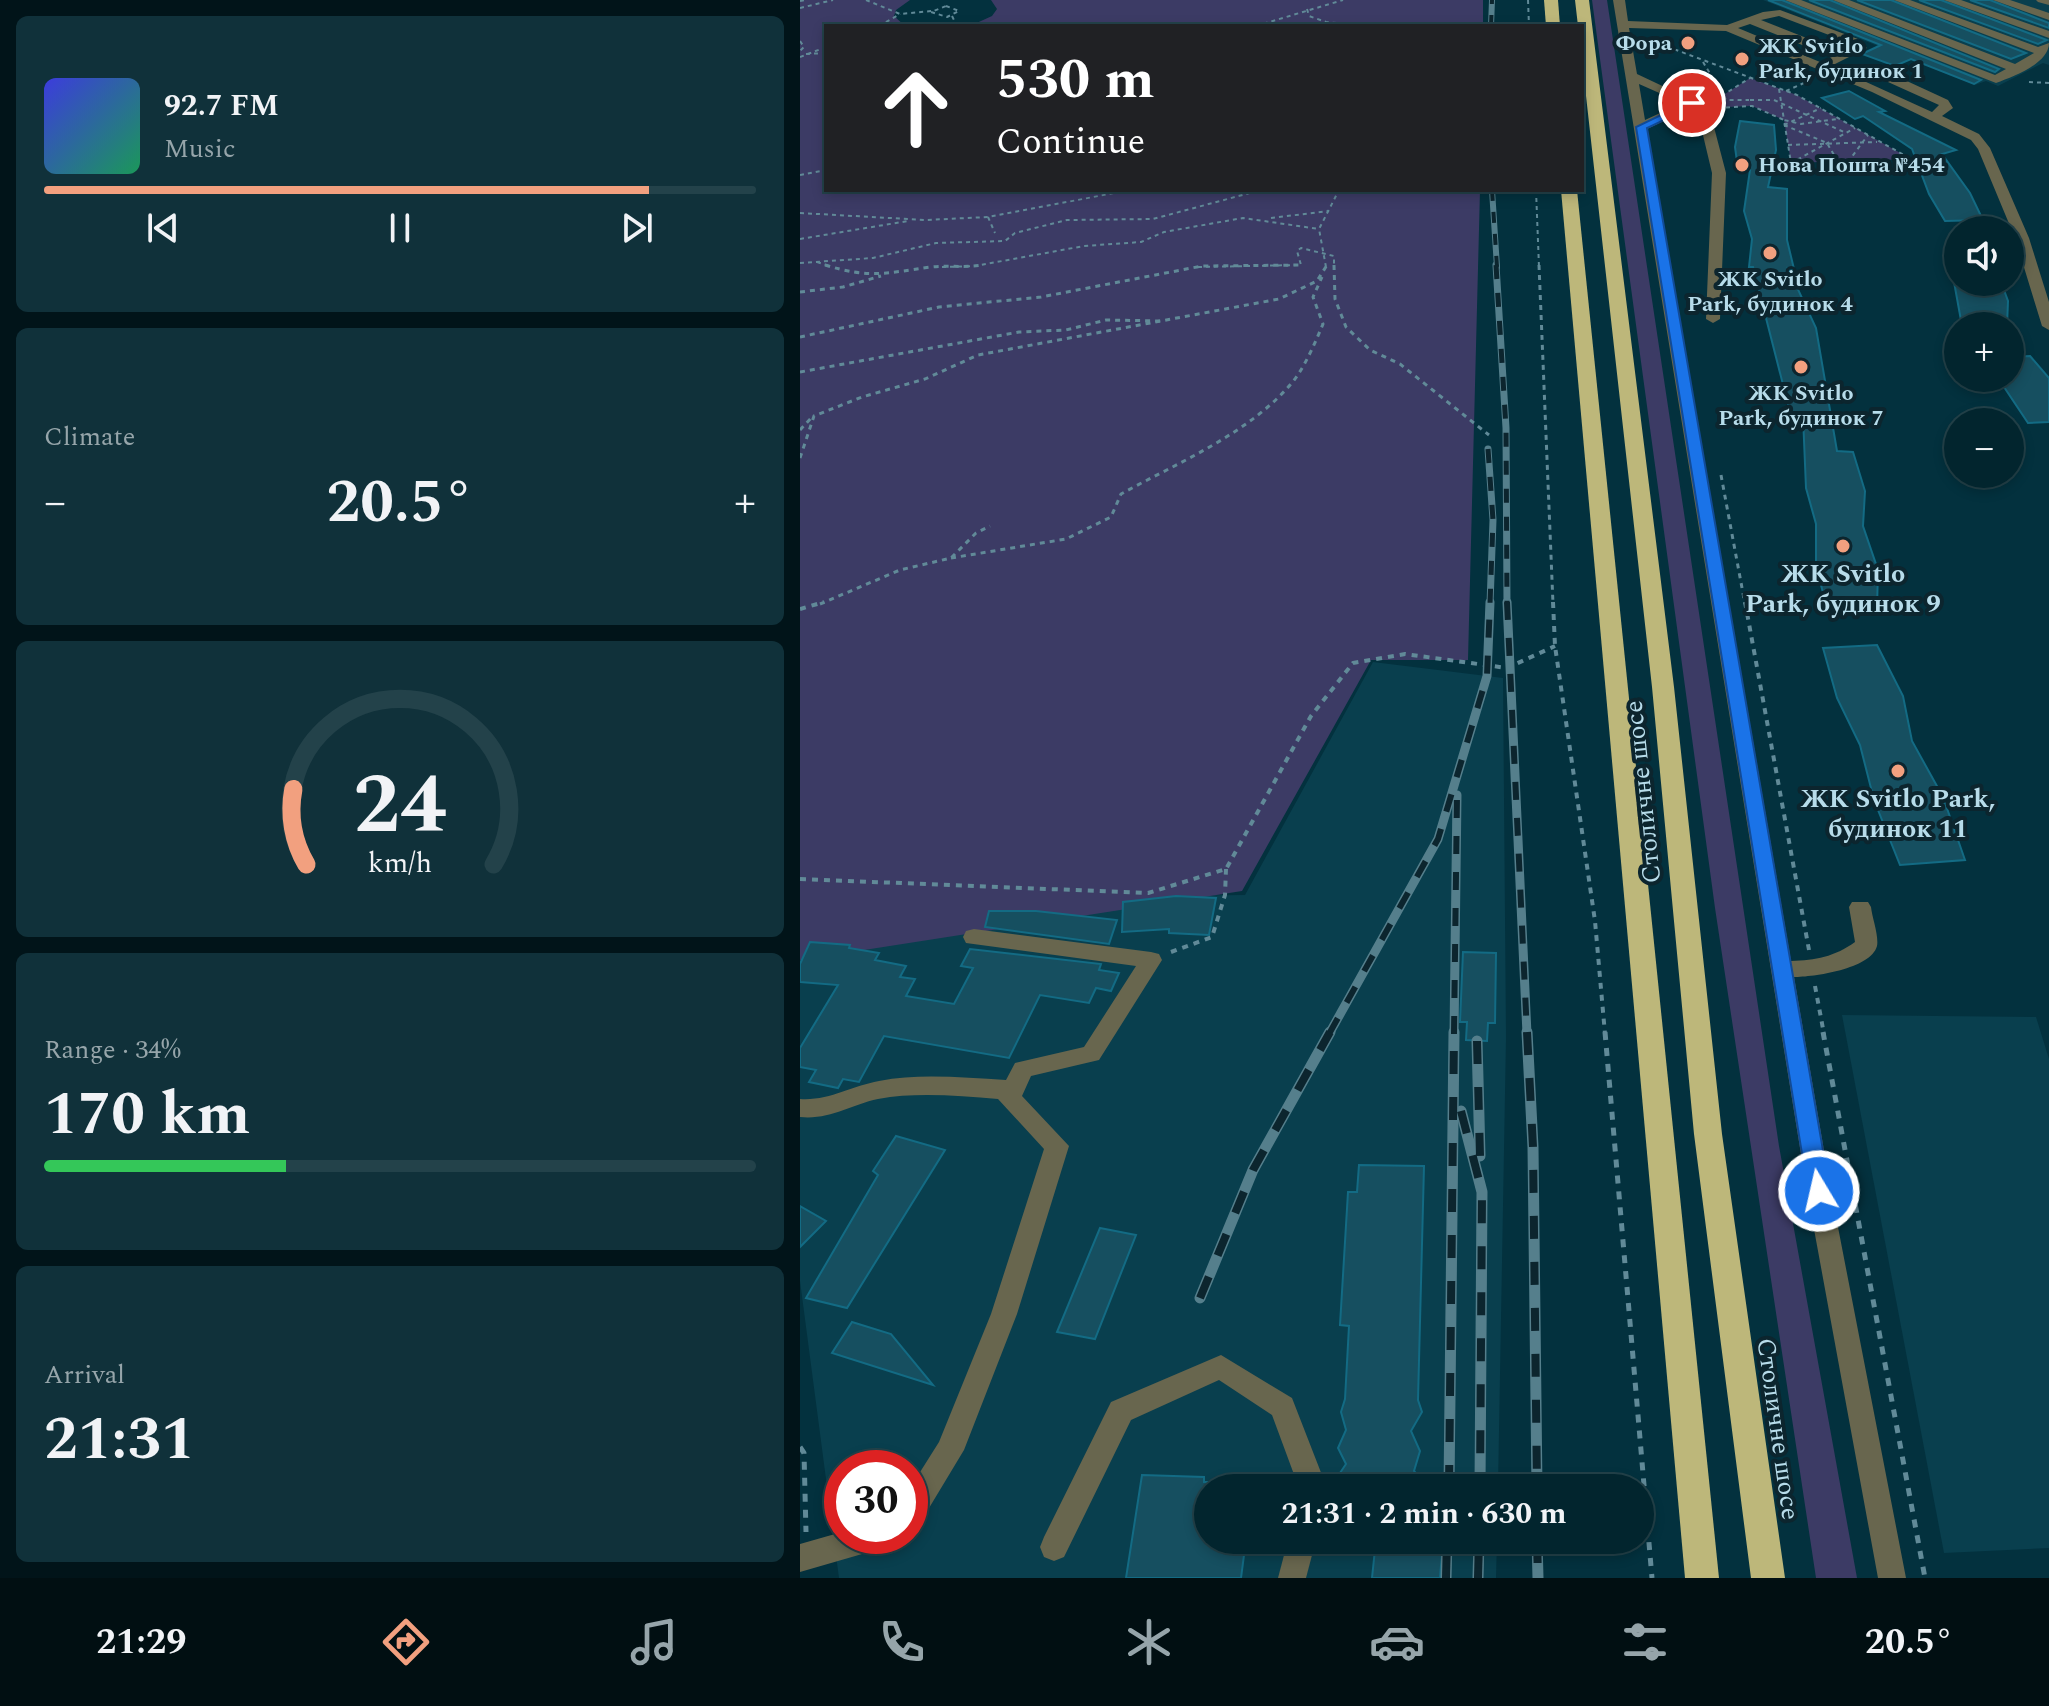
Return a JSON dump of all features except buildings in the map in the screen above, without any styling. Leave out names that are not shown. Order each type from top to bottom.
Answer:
[{"type":"highway","points":[[1551,0],[1553,24]]},
{"type":"highway","name":"Столичне шосе","points":[[1582,0],[1663,687],[1708,1134],[1768,1578]]},
{"type":"highway","name":"Столичне шосе","points":[[1569,192],[1702,1578]]},
{"type":"street","points":[[1619,0],[1630,24],[1632,76],[1822,1207],[1892,1578]]},
{"type":"street","points":[[1791,0],[1996,79],[2044,53]]},
{"type":"street","points":[[1839,0],[2017,69]]},
{"type":"street","points":[[1900,0],[2044,53]]},
{"type":"street","points":[[1950,0],[2049,35]]},
{"type":"street","points":[[1999,0],[2049,17]]},
{"type":"street","points":[[2042,0],[2049,2]]},
{"type":"street","points":[[1630,24],[1722,28],[1780,13],[1858,44],[1858,51],[1821,66]]},
{"type":"street","points":[[1751,20],[1844,57]]},
{"type":"street","points":[[1722,28],[1821,66],[1934,116],[1981,143],[2022,238],[2049,326]]},
{"type":"street","points":[[1632,76],[1700,108],[1719,173],[1713,319]]},
{"type":"street","points":[[1892,79],[1944,103],[1947,108],[1934,116]]},
{"type":"street","points":[[1641,127],[1700,108]]},
{"type":"street","points":[[1782,969],[1812,969],[1843,963],[1866,945],[1860,907]]},
{"type":"street","points":[[928,1485],[950,1450],[1004,1314],[1057,1146],[1009,1098],[1023,1069],[1091,1054],[1151,960],[974,937]]},
{"type":"street","points":[[800,1108],[825,1111],[864,1093],[915,1087],[1013,1090]]},
{"type":"street","points":[[1054,1547],[1121,1411],[1221,1367],[1282,1407],[1308,1474]]},
{"type":"street","points":[[804,1557],[824,1551]]},
{"type":"street","points":[[1292,1578],[1298,1554]]},
{"type":"path","points":[[800,1],[806,0]]},
{"type":"path","points":[[800,8],[833,0]]},
{"type":"path","points":[[866,0],[900,14]]},
{"type":"path","points":[[955,7],[957,0]]},
{"type":"path","points":[[1262,24],[1307,8],[1343,0]]},
{"type":"path","points":[[1528,0],[1529,24]]},
{"type":"path","points":[[932,11],[938,16],[952,16],[959,11],[955,7]]},
{"type":"path","points":[[882,24],[900,14],[955,7]]},
{"type":"path","points":[[1307,8],[1309,16],[1326,22],[1367,24]]},
{"type":"path","points":[[952,16],[956,24]]},
{"type":"path","points":[[1630,24],[1638,36],[1779,89],[1821,108],[1911,159]]},
{"type":"path","points":[[800,41],[804,47],[800,54],[824,53]]},
{"type":"path","points":[[806,54],[824,48]]},
{"type":"path","points":[[1702,60],[1726,100],[1781,103],[1846,133]]},
{"type":"path","points":[[1700,108],[1750,78]]},
{"type":"path","points":[[1779,89],[1791,163],[1855,128]]},
{"type":"path","points":[[1750,100],[1752,106]]},
{"type":"path","points":[[1700,108],[1752,106],[1792,122],[1839,119]]},
{"type":"path","points":[[1784,125],[1821,108]]},
{"type":"path","points":[[1784,125],[1827,143],[1838,162]]},
{"type":"path","points":[[1848,162],[1868,135]]},
{"type":"path","points":[[1788,145],[1879,142]]},
{"type":"path","points":[[800,175],[824,170]]},
{"type":"path","points":[[800,239],[926,220],[988,217],[1119,192]]},
{"type":"path","points":[[800,263],[873,258],[936,243],[1005,241],[1015,233],[1067,220],[1101,217],[1153,219],[1254,192]]},
{"type":"path","points":[[800,609],[816,606],[900,570],[951,558],[1066,539],[1111,517],[1121,494],[1266,407],[1292,382],[1323,324],[1313,297],[1327,266],[1319,229],[1339,192]]},
{"type":"path","points":[[1536,192],[1555,646],[1595,921],[1652,1578]]},
{"type":"path","points":[[800,292],[931,267],[975,266],[1084,246],[1141,242],[1164,232],[1329,211]]},
{"type":"path","points":[[800,213],[926,220]]},
{"type":"path","points":[[988,217],[995,233]]},
{"type":"path","points":[[1256,219],[1319,229]]},
{"type":"path","points":[[800,337],[953,305],[1041,297],[1202,266],[1301,265],[1297,251],[1301,248],[1334,256],[1335,299],[1346,327],[1370,350],[1400,364],[1489,435]]},
{"type":"path","points":[[817,262],[857,275],[904,274]]},
{"type":"path","points":[[800,420],[862,397],[925,379],[978,355],[1168,322],[1298,293],[1324,271]]},
{"type":"path","points":[[800,372],[845,366],[963,340],[1066,330],[1106,320],[1168,322]]},
{"type":"path","points":[[800,430],[814,416]]},
{"type":"path","points":[[800,458],[814,416]]},
{"type":"path","points":[[1719,466],[1925,1578]]},
{"type":"path","points":[[951,558],[976,533],[990,526]]},
{"type":"path","points":[[1151,960],[1212,937],[1225,895],[1226,869],[1311,716],[1353,663],[1405,654],[1507,668],[1555,646]]},
{"type":"path","points":[[800,879],[1148,893],[1226,869]]},
{"type":"path","points":[[800,1447],[804,1453],[804,1557]]},
{"type":"shaded area","points":[[800,0],[910,0],[896,10],[894,16],[903,24],[824,24],[824,192],[1480,192],[1468,660],[1371,660],[1242,891],[800,960]]},
{"type":"shaded area","points":[[991,0],[1483,0],[1483,24],[974,24],[992,16],[997,9]]},
{"type":"shaded area","points":[[1592,0],[1607,0],[1779,1146],[1857,1578],[1816,1578],[1715,908]]},
{"type":"shaded area","points":[[1763,0],[2049,0],[2049,65],[2043,63],[1998,86],[1986,81],[1975,85]]},
{"type":"shaded area","points":[[1750,78],[1797,95],[1911,159],[1791,163],[1784,120],[1752,106],[1703,108]]},
{"type":"shaded area","points":[[1373,662],[1503,678],[1506,1037],[1498,1474],[1194,1474],[1194,1554],[1497,1554],[1496,1578],[839,1578],[836,1554],[928,1554],[928,1450],[824,1450],[824,1464],[800,1281],[800,900],[1245,895]]},
{"type":"shaded area","points":[[1842,1015],[2036,1017],[2049,1059],[2049,1548],[1944,1553]]},
{"type":"railway","points":[[1491,24],[1492,0]]},
{"type":"railway","points":[[1492,192],[1497,267]]},
{"type":"railway","points":[[1496,265],[1506,428],[1507,604]]},
{"type":"railway","points":[[1488,449],[1493,520],[1490,604]]},
{"type":"railway","points":[[1329,1034],[1438,839],[1487,676],[1490,602]]},
{"type":"railway","points":[[1507,602],[1527,1034]]},
{"type":"railway","points":[[1454,1034],[1457,795]]},
{"type":"railway","points":[[1200,1298],[1253,1170],[1330,1032]]},
{"type":"railway","points":[[1449,1474],[1454,1032]]},
{"type":"railway","points":[[1527,1032],[1533,1147],[1537,1474]]},
{"type":"railway","points":[[1477,1041],[1480,1156]]},
{"type":"railway","points":[[1461,1111],[1482,1192],[1480,1474]]},
{"type":"railway","points":[[1446,1578],[1447,1554]]},
{"type":"railway","points":[[1478,1578],[1479,1554]]},
{"type":"railway","points":[[1537,1554],[1538,1578]]},
{"type":"place","name":"Фора","points":[[1688,43]]},
{"type":"place","name":"ЖК Svitlo Park, будинок 1","points":[[1742,59]]},
{"type":"place","name":"Нова Пошта №454","points":[[1742,165]]},
{"type":"place","name":"ЖК Svitlo Park, будинок 4","points":[[1770,253]]},
{"type":"place","name":"ЖК Svitlo Park, будинок 7","points":[[1801,367]]},
{"type":"place","name":"ЖК Svitlo Park, будинок 9","points":[[1843,546]]},
{"type":"place","name":"ЖК Svitlo Park, будинок 11","points":[[1898,771]]},
{"type":"route","points":[[1692,103],[1641,127],[1819,1191]]}]
